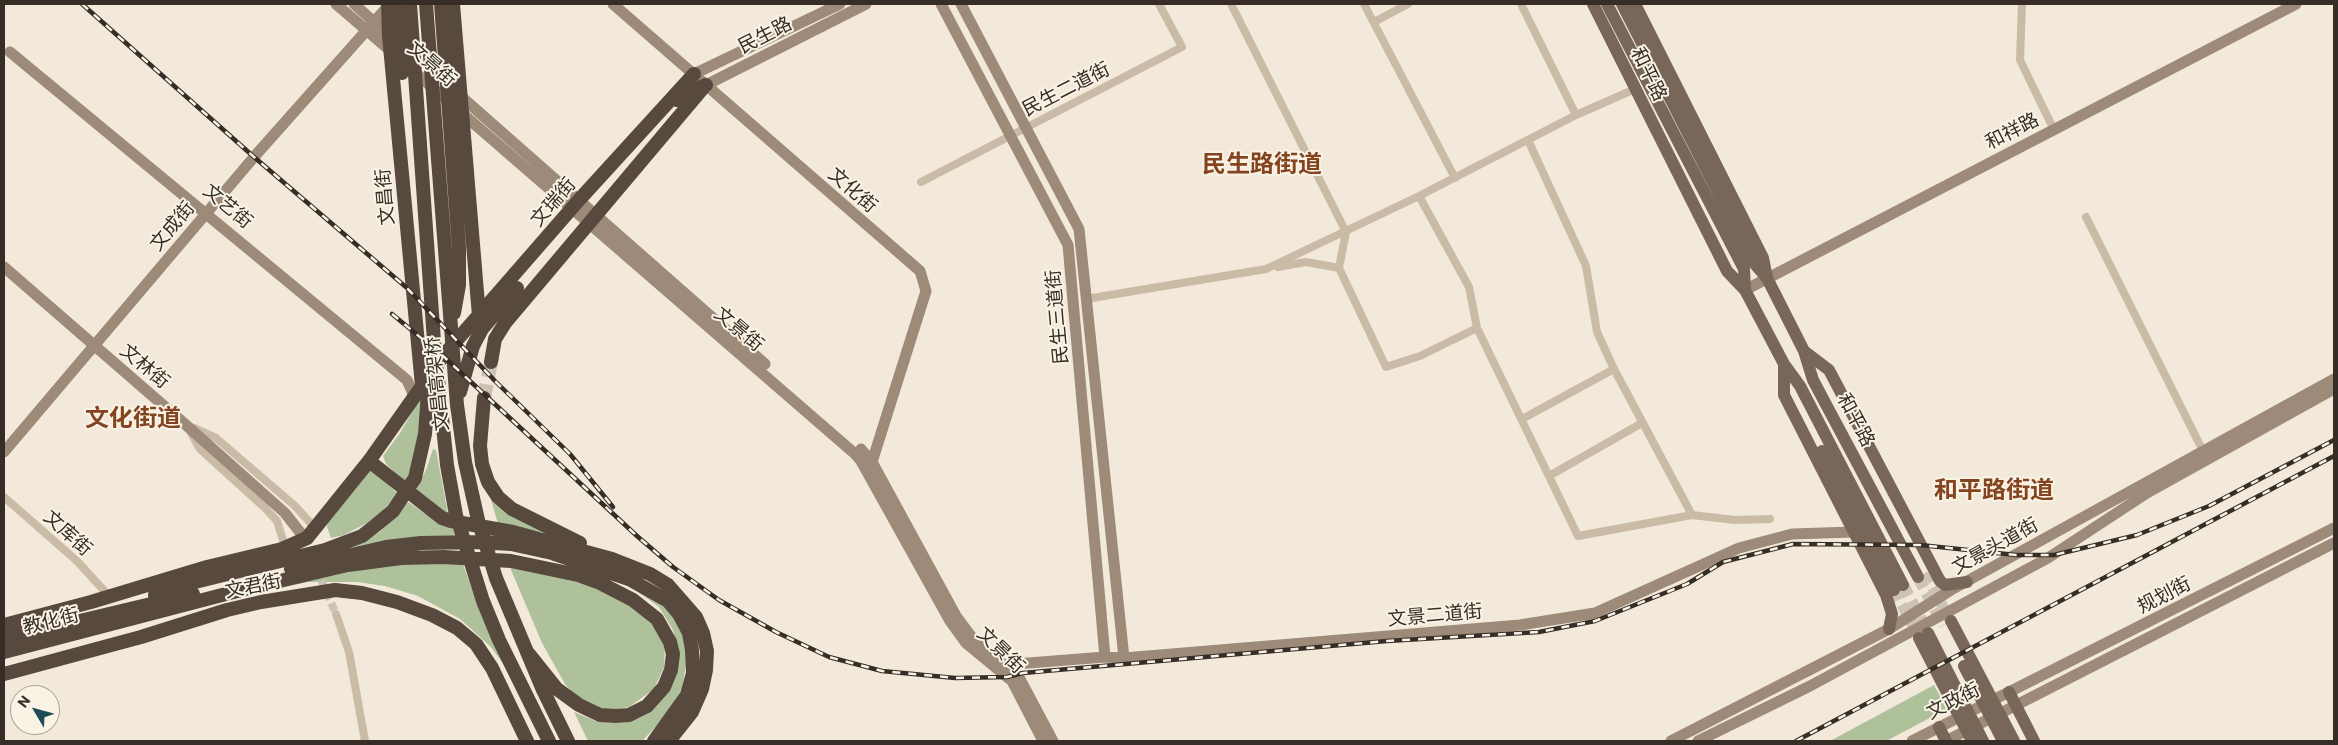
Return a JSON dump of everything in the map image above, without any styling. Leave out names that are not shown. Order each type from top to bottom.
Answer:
[{"type":"highway","points":[[391,4],[409,156],[425,208]]},
{"type":"highway","name":"文昌街","points":[[391,4],[389,36],[418,391]]},
{"type":"highway","name":"文昌高架桥","points":[[410,4],[434,341],[447,465],[456,515],[483,601],[549,741]]},
{"type":"highway","name":"文昌高架桥","points":[[426,4],[457,405],[465,462],[478,520],[496,578],[543,690],[568,741]]},
{"type":"highway","points":[[441,4],[459,248],[459,285],[451,331]]},
{"type":"highway","points":[[453,4],[479,316]]},
{"type":"highway","name":"文瑞街","points":[[418,391],[443,356],[576,204],[694,74]]},
{"type":"highway","points":[[457,405],[470,354],[482,329],[668,111],[687,93],[706,85]]},
{"type":"highway","points":[[491,362],[496,339],[505,323],[706,85]]},
{"type":"highway","points":[[91,602],[167,590],[345,543],[362,536],[393,511],[415,478],[426,434],[427,394],[434,341]]},
{"type":"highway","points":[[315,528],[369,461],[418,391]]},
{"type":"highway","points":[[484,398],[480,446],[482,464],[488,482],[498,497],[530,519],[612,559],[650,574],[668,585],[696,617],[703,633],[707,651],[702,689],[692,712],[669,741]]},
{"type":"highway","points":[[369,461],[442,518],[451,522],[513,532],[612,559]]},
{"type":"highway","name":"文君街","points":[[4,625],[91,602],[207,566],[282,549],[308,538],[315,528]]},
{"type":"highway","points":[[105,621],[346,554],[420,543],[478,542],[511,544],[552,553],[629,578],[668,601],[679,614],[689,633],[693,673],[687,695],[654,741]]},
{"type":"highway","points":[[105,621],[348,565],[401,558],[444,557],[511,561],[578,575],[600,583],[633,600],[657,619],[670,642],[672,654],[671,670],[664,687],[647,706],[629,715],[615,716],[600,715],[579,705],[557,689],[529,654]]},
{"type":"highway","points":[[105,621],[167,590]]},
{"type":"highway","name":"文君街","points":[[4,674],[227,610],[305,594],[335,590],[362,593],[397,602],[432,615],[457,628],[476,644],[492,668],[527,741]]},
{"type":"highway","points":[[105,621],[184,622]]},
{"type":"highway","name":"教化街","points":[[4,639],[105,621]]},
{"type":"highway","name":"教化街","points":[[4,652],[105,621]]},
{"type":"main road","name":"和平路","points":[[1593,4],[1727,271],[1745,290],[1784,364]]},
{"type":"main road","name":"和平路","points":[[1607,4],[1744,270],[1745,290]]},
{"type":"main road","name":"和平路","points":[[1622,4],[1754,263],[1767,278],[1922,575]]},
{"type":"main road","name":"和平路","points":[[1635,4],[1763,258],[1767,278]]},
{"type":"main road","points":[[1804,350],[1829,370],[1940,581],[1945,585],[1967,582]]},
{"type":"main road","points":[[1784,364],[1784,395],[1886,595],[1892,614],[1889,629]]},
{"type":"main road","points":[[1784,364],[1791,391],[1899,587]]},
{"type":"main road","points":[[2003,741],[1947,623],[2014,741]]},
{"type":"main road","points":[[1972,741],[1923,636],[1983,741]]},
{"type":"main road","points":[[2009,692],[2034,741]]},
{"type":"main road","points":[[1939,727],[1946,741]]},
{"type":"street","name":"文景街","points":[[336,4],[389,36],[461,96],[576,204]]},
{"type":"street","name":"文景街","points":[[354,4],[391,51],[462,113],[594,219],[864,452],[872,462],[956,616],[974,640],[1019,677],[1053,741]]},
{"type":"street","name":"文成街","points":[[4,452],[206,213],[391,4]]},
{"type":"street","name":"文化街","points":[[613,4],[920,271],[926,291],[872,462]]},
{"type":"street","name":"民生路","points":[[694,74],[840,4]]},
{"type":"street","name":"民生路","points":[[706,85],[866,4]]},
{"type":"street","name":"民生三道街","points":[[941,4],[1068,244],[1105,657]]},
{"type":"street","name":"民生三道街","points":[[961,4],[1079,229],[1124,658]]},
{"type":"street","name":"民生二道街","points":[[921,182],[1182,47],[1159,4]]},
{"type":"street","points":[[1231,4],[1346,232],[1339,268],[1386,367],[1420,356],[1476,328]]},
{"type":"street","points":[[1364,4],[1455,178]]},
{"type":"street","points":[[1374,22],[1408,4]]},
{"type":"street","points":[[1520,4],[1576,115]]},
{"type":"street","points":[[2022,4],[2020,60],[2054,130]]},
{"type":"street","name":"和祥路","points":[[1745,290],[2296,4]]},
{"type":"street","name":"文艺街","points":[[10,52],[408,380],[418,391]]},
{"type":"street","points":[[1266,270],[1419,196],[1576,115],[1635,88]]},
{"type":"street","points":[[1528,140],[1586,266],[1597,332],[1614,369],[1692,515]]},
{"type":"street","points":[[1419,196],[1469,287],[1476,328],[1578,536],[1692,515],[1735,520],[1770,519]]},
{"type":"street","points":[[2086,217],[2205,454]]},
{"type":"street","name":"文景街","points":[[594,219],[861,461],[950,621],[966,643],[1012,681],[1043,741]]},
{"type":"street","points":[[1086,299],[1306,262],[1339,268]]},
{"type":"street","name":"文林街","points":[[4,267],[285,514],[303,536]]},
{"type":"street","points":[[1522,419],[1614,369]]},
{"type":"street","name":"文景头道街","points":[[1671,741],[1889,629],[1967,582],[2205,454],[2334,380]]},
{"type":"street","name":"文景头道街","points":[[1698,741],[1825,678],[2054,555],[2205,454],[2334,390]]},
{"type":"street","points":[[1549,476],[1642,422]]},
{"type":"street","points":[[186,425],[216,438],[295,506],[315,528]]},
{"type":"street","points":[[186,425],[200,449],[277,521],[283,540],[282,549]]},
{"type":"street","name":"文库街","points":[[4,497],[77,561],[108,596]]},
{"type":"street","name":"规划街","points":[[2009,692],[2334,528]]},
{"type":"street","name":"文景二道街","points":[[1003,665],[1105,657],[1124,658],[1520,625],[1595,614],[1739,548],[1792,534],[1853,532]]},
{"type":"street","name":"规划街","points":[[2016,705],[2334,544]]},
{"type":"street","points":[[336,614],[349,652],[365,741]]},
{"type":"street","name":"文政街","points":[[1912,741],[2009,692]]},
{"type":"street","name":"文政街","points":[[1946,741],[2016,705]]},
{"type":"green space","points":[[422,395],[427,396],[415,462],[405,482],[386,464],[383,456],[400,433]]},
{"type":"green space","points":[[433,449],[436,450],[448,514],[436,508],[415,492],[426,470]]},
{"type":"green space","points":[[370,468],[398,494],[381,514],[344,535],[331,538],[327,527],[328,519]]},
{"type":"green space","points":[[488,489],[549,534],[498,524]]},
{"type":"green space","points":[[408,502],[430,517],[453,528],[455,537],[324,554],[362,542],[381,531]]},
{"type":"green space","points":[[462,562],[478,605],[505,666],[491,647],[460,619],[418,596],[385,586],[357,582],[308,582],[256,593],[385,564]]},
{"type":"green space","points":[[509,565],[526,567],[609,591],[651,619],[665,645],[664,667],[654,689],[629,707],[617,709],[602,709],[588,704],[576,696],[565,684],[542,643]]},
{"type":"green space","points":[[634,589],[651,597],[666,608],[682,632],[687,658],[682,689],[664,718],[642,741],[588,741],[574,712],[596,721],[626,722],[639,718],[652,710],[672,686],[679,656],[673,630],[659,607]]},
{"type":"green space","points":[[1934,685],[1947,709],[1886,741],[1830,741]]},
{"type":"tunnel","points":[[484,398],[491,362]]},
{"type":"tunnel","points":[[317,570],[336,614]]},
{"type":"tunnel","points":[[1925,573],[1950,620]]},
{"type":"tunnel","points":[[1918,577],[1944,625]]},
{"type":"tunnel","points":[[1903,585],[1928,633]]},
{"type":"tunnel","points":[[1894,590],[1919,637]]},
{"type":"railway","points":[[82,4],[254,157],[407,288],[495,381],[570,454],[613,507]]},
{"type":"railway","points":[[392,314],[443,356],[637,536],[673,567],[719,600],[776,632],[829,657],[882,671],[955,678],[1007,677],[1023,673],[1387,641],[1539,632],[1595,621],[1687,584],[1723,562],[1793,544],[1920,545],[2016,555],[2054,555],[2137,535],[2209,506],[2334,440]]},
{"type":"railway","points":[[1796,741],[2334,456]]},
{"type":"district","name":"民生路街道","points":[[1262,164]]},
{"type":"district","name":"文化街道","points":[[133,418]]},
{"type":"district","name":"和平路街道","points":[[1994,490]]}]
